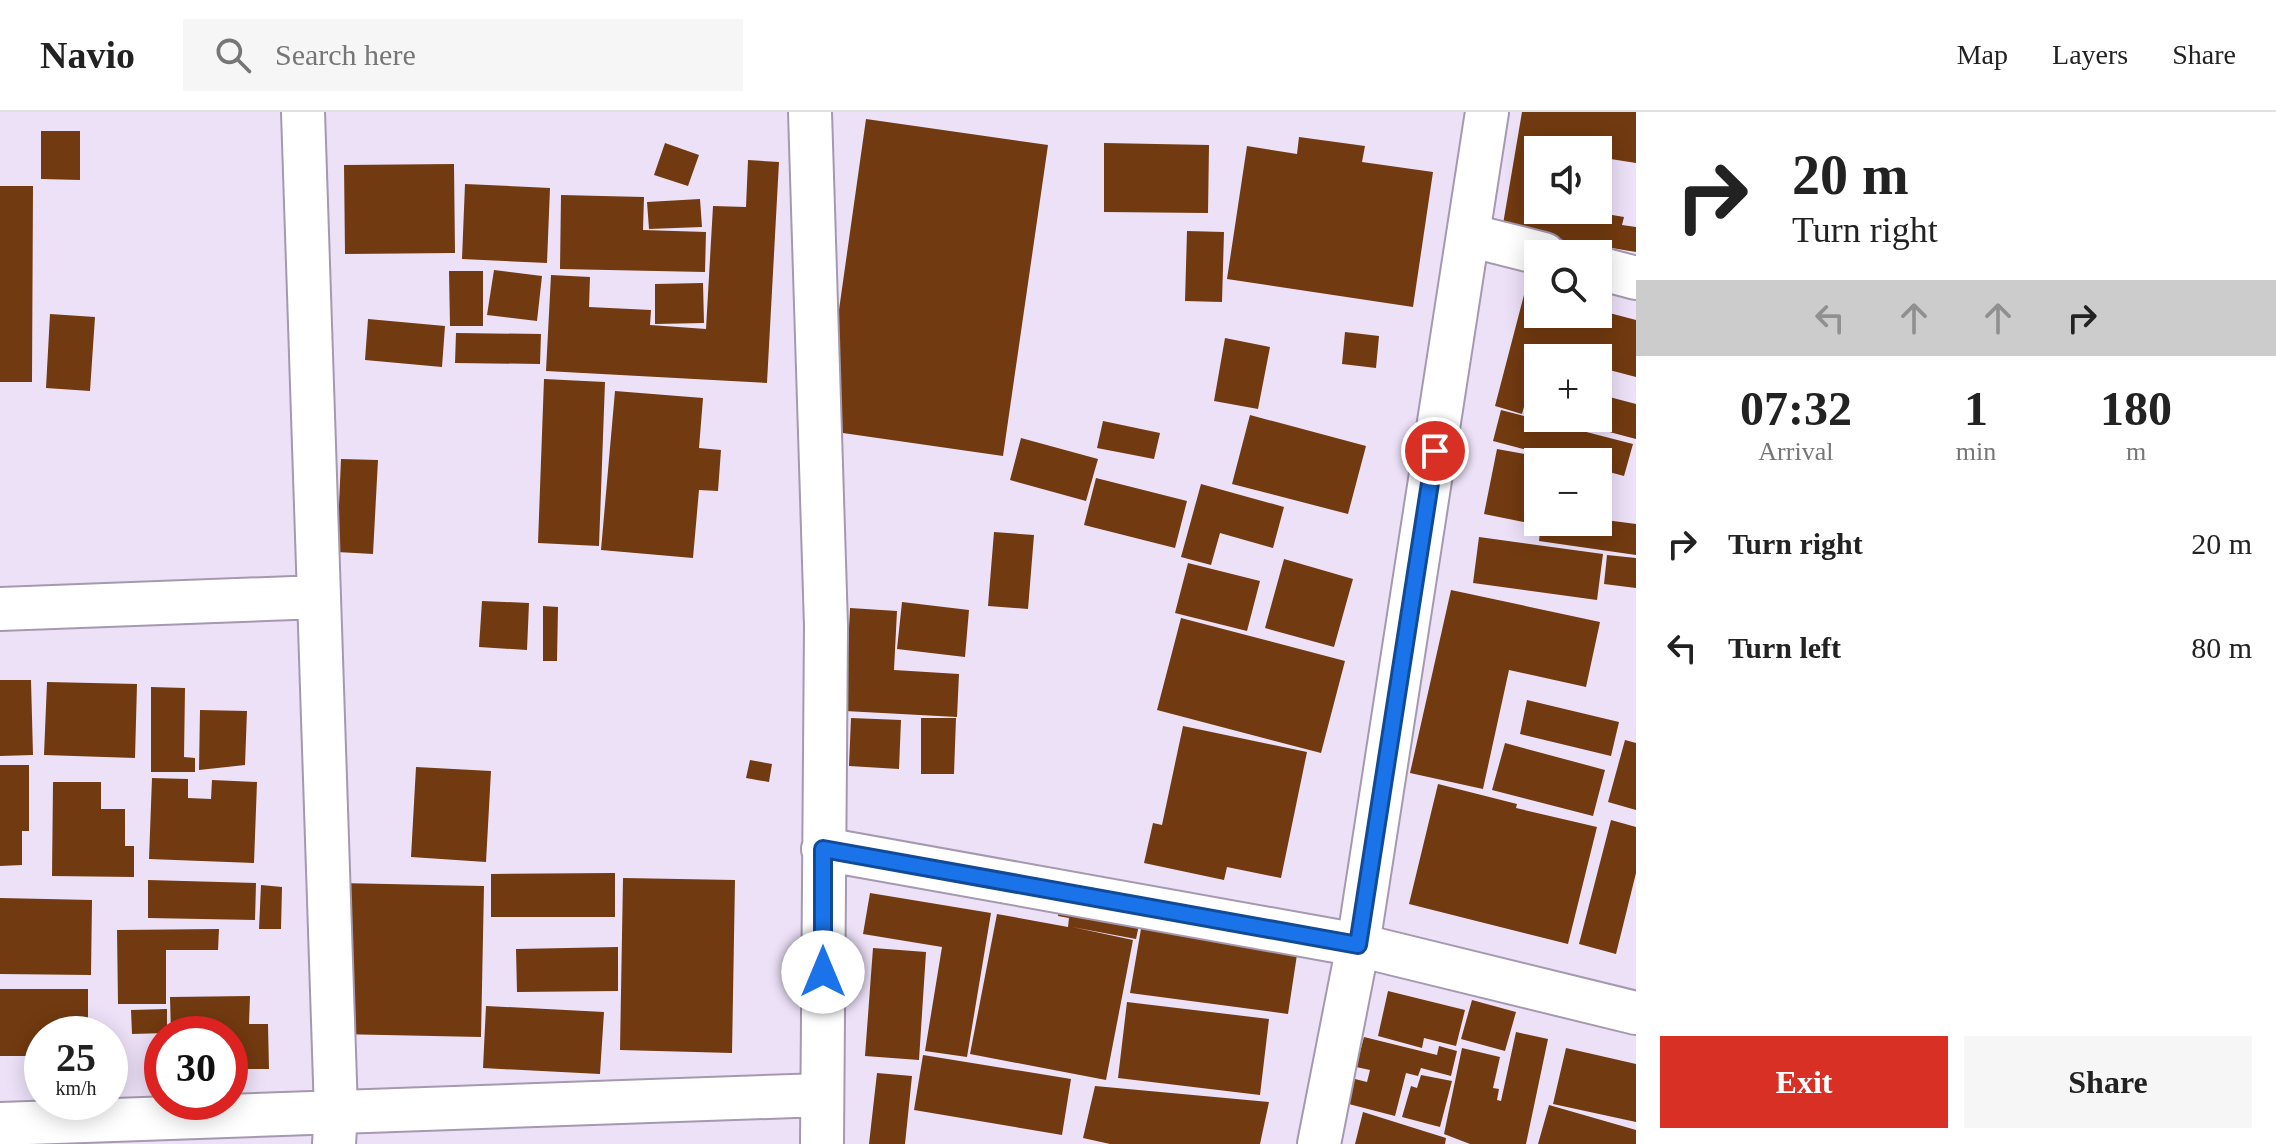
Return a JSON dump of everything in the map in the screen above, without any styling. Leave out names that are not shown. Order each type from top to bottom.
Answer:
[{"type":"street","points":[[303,112],[335,1128]]},
{"type":"street","points":[[810,112],[826,626],[822,1144]]},
{"type":"street","points":[[1319,1144],[1358,945],[1487,112]]},
{"type":"street","points":[[1468,235],[1524,249]]},
{"type":"street","points":[[1612,272],[1636,278]]},
{"type":"street","points":[[0,609],[319,597]]},
{"type":"street","points":[[823,849],[1358,945],[1636,1013]]},
{"type":"street","points":[[0,1124],[335,1128],[822,1095]]},
{"type":"building","points":[[1522,112],[1636,112],[1636,163],[1612,159],[1612,136],[1524,136],[1524,224],[1612,224],[1612,215],[1624,217],[1622,225],[1636,227],[1636,252],[1612,248],[1612,240],[1563,240],[1502,230]]},
{"type":"building","points":[[866,119],[1048,145],[1003,456],[822,430]]},
{"type":"building","points":[[41,131],[80,131],[80,180],[41,179]]},
{"type":"building","points":[[1299,137],[1365,146],[1362,162],[1433,172],[1413,307],[1227,279],[1247,146],[1297,154]]},
{"type":"building","points":[[665,143],[699,155],[688,186],[654,175]]},
{"type":"building","points":[[1104,143],[1209,145],[1208,213],[1104,212]]},
{"type":"building","points":[[748,160],[779,162],[767,383],[546,371],[551,275],[590,277],[589,307],[651,310],[650,325],[706,329],[713,206],[746,207]]},
{"type":"building","points":[[454,164],[455,253],[345,254],[344,165]]},
{"type":"building","points":[[465,184],[550,188],[547,263],[462,259]]},
{"type":"building","points":[[0,186],[33,186],[32,382],[0,382]]},
{"type":"building","points":[[561,195],[644,197],[643,230],[706,232],[705,272],[560,269]]},
{"type":"building","points":[[700,199],[702,227],[649,229],[647,202]]},
{"type":"building","points":[[1187,231],[1224,232],[1222,302],[1185,301]]},
{"type":"building","points":[[494,270],[542,276],[537,321],[487,315]]},
{"type":"building","points":[[449,271],[483,271],[483,326],[450,326]]},
{"type":"building","points":[[703,283],[704,323],[655,324],[655,284]]},
{"type":"building","points":[[1524,295],[1524,328],[1612,328],[1612,314],[1636,320],[1636,377],[1612,371],[1612,344],[1524,344],[1522,414],[1495,406]]},
{"type":"building","points":[[50,314],[95,317],[90,391],[46,388]]},
{"type":"building","points":[[368,319],[445,326],[442,367],[365,360]]},
{"type":"building","points":[[1345,332],[1379,336],[1376,368],[1342,364]]},
{"type":"building","points":[[456,333],[541,334],[540,364],[455,363]]},
{"type":"building","points":[[1225,338],[1270,347],[1258,409],[1214,401]]},
{"type":"building","points":[[544,379],[605,382],[599,546],[538,543]]},
{"type":"building","points":[[615,391],[703,398],[699,448],[721,450],[718,491],[699,490],[693,558],[601,550]]},
{"type":"building","points":[[1612,398],[1636,404],[1636,439],[1609,432],[1612,432]]},
{"type":"building","points":[[1501,410],[1524,416],[1524,432],[1586,432],[1633,444],[1624,476],[1612,473],[1612,448],[1524,449],[1493,441]]},
{"type":"building","points":[[1250,415],[1366,446],[1348,514],[1232,484]]},
{"type":"building","points":[[1103,421],[1160,433],[1154,459],[1097,448]]},
{"type":"building","points":[[1021,438],[1098,459],[1086,501],[1010,480]]},
{"type":"building","points":[[1497,449],[1524,454],[1524,522],[1484,514]]},
{"type":"building","points":[[341,459],[378,460],[373,554],[337,552]]},
{"type":"building","points":[[1096,478],[1187,501],[1175,548],[1084,525]]},
{"type":"building","points":[[1201,484],[1284,507],[1273,548],[1220,533],[1211,565],[1181,557]]},
{"type":"building","points":[[1612,521],[1636,524],[1636,555],[1539,541],[1540,536],[1612,536]]},
{"type":"building","points":[[994,532],[1034,535],[1028,609],[988,606]]},
{"type":"building","points":[[1479,537],[1603,554],[1597,600],[1473,583]]},
{"type":"building","points":[[1607,555],[1636,558],[1636,588],[1604,584]]},
{"type":"building","points":[[1284,559],[1353,579],[1334,647],[1265,628]]},
{"type":"building","points":[[1188,563],[1260,581],[1247,631],[1175,613]]},
{"type":"building","points":[[1451,590],[1600,622],[1586,687],[1509,670],[1483,789],[1410,773]]},
{"type":"building","points":[[482,601],[529,603],[527,650],[479,647]]},
{"type":"building","points":[[902,602],[969,610],[965,657],[897,649]]},
{"type":"building","points":[[543,606],[558,607],[557,661],[543,661]]},
{"type":"building","points":[[850,608],[897,611],[894,670],[959,674],[957,717],[845,711]]},
{"type":"building","points":[[1181,618],[1345,661],[1321,753],[1157,710]]},
{"type":"building","points":[[0,680],[31,680],[33,755],[0,756]]},
{"type":"building","points":[[47,682],[137,684],[135,758],[44,755]]},
{"type":"building","points":[[151,687],[185,688],[184,757],[195,758],[195,772],[151,772]]},
{"type":"building","points":[[1527,700],[1619,722],[1611,756],[1520,734]]},
{"type":"building","points":[[200,710],[247,711],[245,765],[199,770]]},
{"type":"building","points":[[851,718],[901,720],[899,769],[849,766]]},
{"type":"building","points":[[921,718],[956,718],[954,774],[921,774]]},
{"type":"building","points":[[1183,726],[1307,752],[1281,878],[1227,867],[1224,880],[1144,863],[1153,823],[1162,825]]},
{"type":"building","points":[[1625,740],[1636,743],[1636,810],[1608,802]]},
{"type":"building","points":[[1505,743],[1605,770],[1593,816],[1492,790]]},
{"type":"building","points":[[750,760],[772,764],[769,782],[746,778]]},
{"type":"building","points":[[0,765],[29,765],[29,831],[22,831],[22,865],[0,866]]},
{"type":"building","points":[[416,767],[491,771],[486,862],[411,857]]},
{"type":"building","points":[[152,778],[188,779],[188,798],[211,799],[212,780],[257,782],[254,863],[149,859]]},
{"type":"building","points":[[53,782],[101,782],[101,809],[125,809],[125,846],[134,846],[134,877],[52,876]]},
{"type":"building","points":[[1438,784],[1517,804],[1516,808],[1597,827],[1568,944],[1409,904]]},
{"type":"building","points":[[1611,820],[1636,827],[1636,873],[1616,954],[1579,944]]},
{"type":"building","points":[[615,873],[615,917],[491,917],[491,874]]},
{"type":"building","points":[[623,878],[735,880],[732,1053],[620,1050]]},
{"type":"building","points":[[148,880],[256,883],[255,920],[148,918]]},
{"type":"building","points":[[339,883],[484,886],[481,1037],[336,1034]]},
{"type":"building","points":[[261,885],[282,887],[281,929],[259,929]]},
{"type":"building","points":[[870,893],[991,913],[967,1057],[925,1051],[942,947],[863,934]]},
{"type":"building","points":[[1062,895],[1142,911],[1136,939],[1072,927],[1133,940],[1106,1080],[970,1054],[997,914],[1068,927],[1069,918],[1058,916]]},
{"type":"building","points":[[0,898],[92,900],[91,975],[0,974]]},
{"type":"building","points":[[1142,923],[1298,948],[1288,1014],[1130,993]]},
{"type":"building","points":[[219,929],[218,950],[166,950],[166,1004],[118,1004],[117,930]]},
{"type":"building","points":[[618,947],[618,991],[517,992],[516,949]]},
{"type":"building","points":[[873,948],[926,952],[919,1060],[865,1056]]},
{"type":"building","points":[[0,989],[88,989],[88,1016],[24,1016],[24,1056],[0,1056]]},
{"type":"building","points":[[1388,991],[1465,1010],[1456,1046],[1424,1038],[1422,1048],[1378,1036]]},
{"type":"building","points":[[250,996],[249,1024],[268,1024],[269,1069],[248,1069],[248,1016],[171,1016],[170,997]]},
{"type":"building","points":[[1472,1000],[1516,1012],[1505,1051],[1461,1039]]},
{"type":"building","points":[[1127,1002],[1269,1019],[1260,1095],[1118,1078]]},
{"type":"building","points":[[486,1006],[604,1012],[600,1074],[483,1068]]},
{"type":"building","points":[[167,1009],[167,1016],[144,1016],[144,1034],[132,1034],[131,1010]]},
{"type":"building","points":[[1516,1032],[1548,1039],[1526,1144],[1470,1144],[1444,1134],[1462,1048],[1500,1057],[1493,1088],[1499,1089],[1497,1100],[1501,1101]]},
{"type":"building","points":[[1364,1037],[1437,1055],[1439,1046],[1457,1051],[1451,1076],[1421,1068],[1418,1076],[1406,1073],[1395,1116],[1341,1102],[1345,1087],[1352,1088],[1355,1079],[1367,1082],[1370,1070],[1356,1067]]},
{"type":"building","points":[[1566,1048],[1636,1064],[1636,1122],[1553,1104]]},
{"type":"building","points":[[923,1055],[1071,1079],[1062,1135],[914,1110]]},
{"type":"building","points":[[877,1073],[912,1076],[905,1144],[869,1144]]},
{"type":"building","points":[[1421,1075],[1452,1081],[1440,1127],[1402,1117],[1411,1086],[1417,1088]]},
{"type":"building","points":[[1095,1086],[1269,1102],[1260,1144],[1110,1144],[1083,1138]]},
{"type":"building","points":[[1549,1105],[1636,1130],[1636,1144],[1538,1144]]},
{"type":"building","points":[[1363,1112],[1446,1138],[1445,1144],[1355,1144]]},
{"type":"route","points":[[823,972],[823,849],[1358,945],[1435,451]]}]
